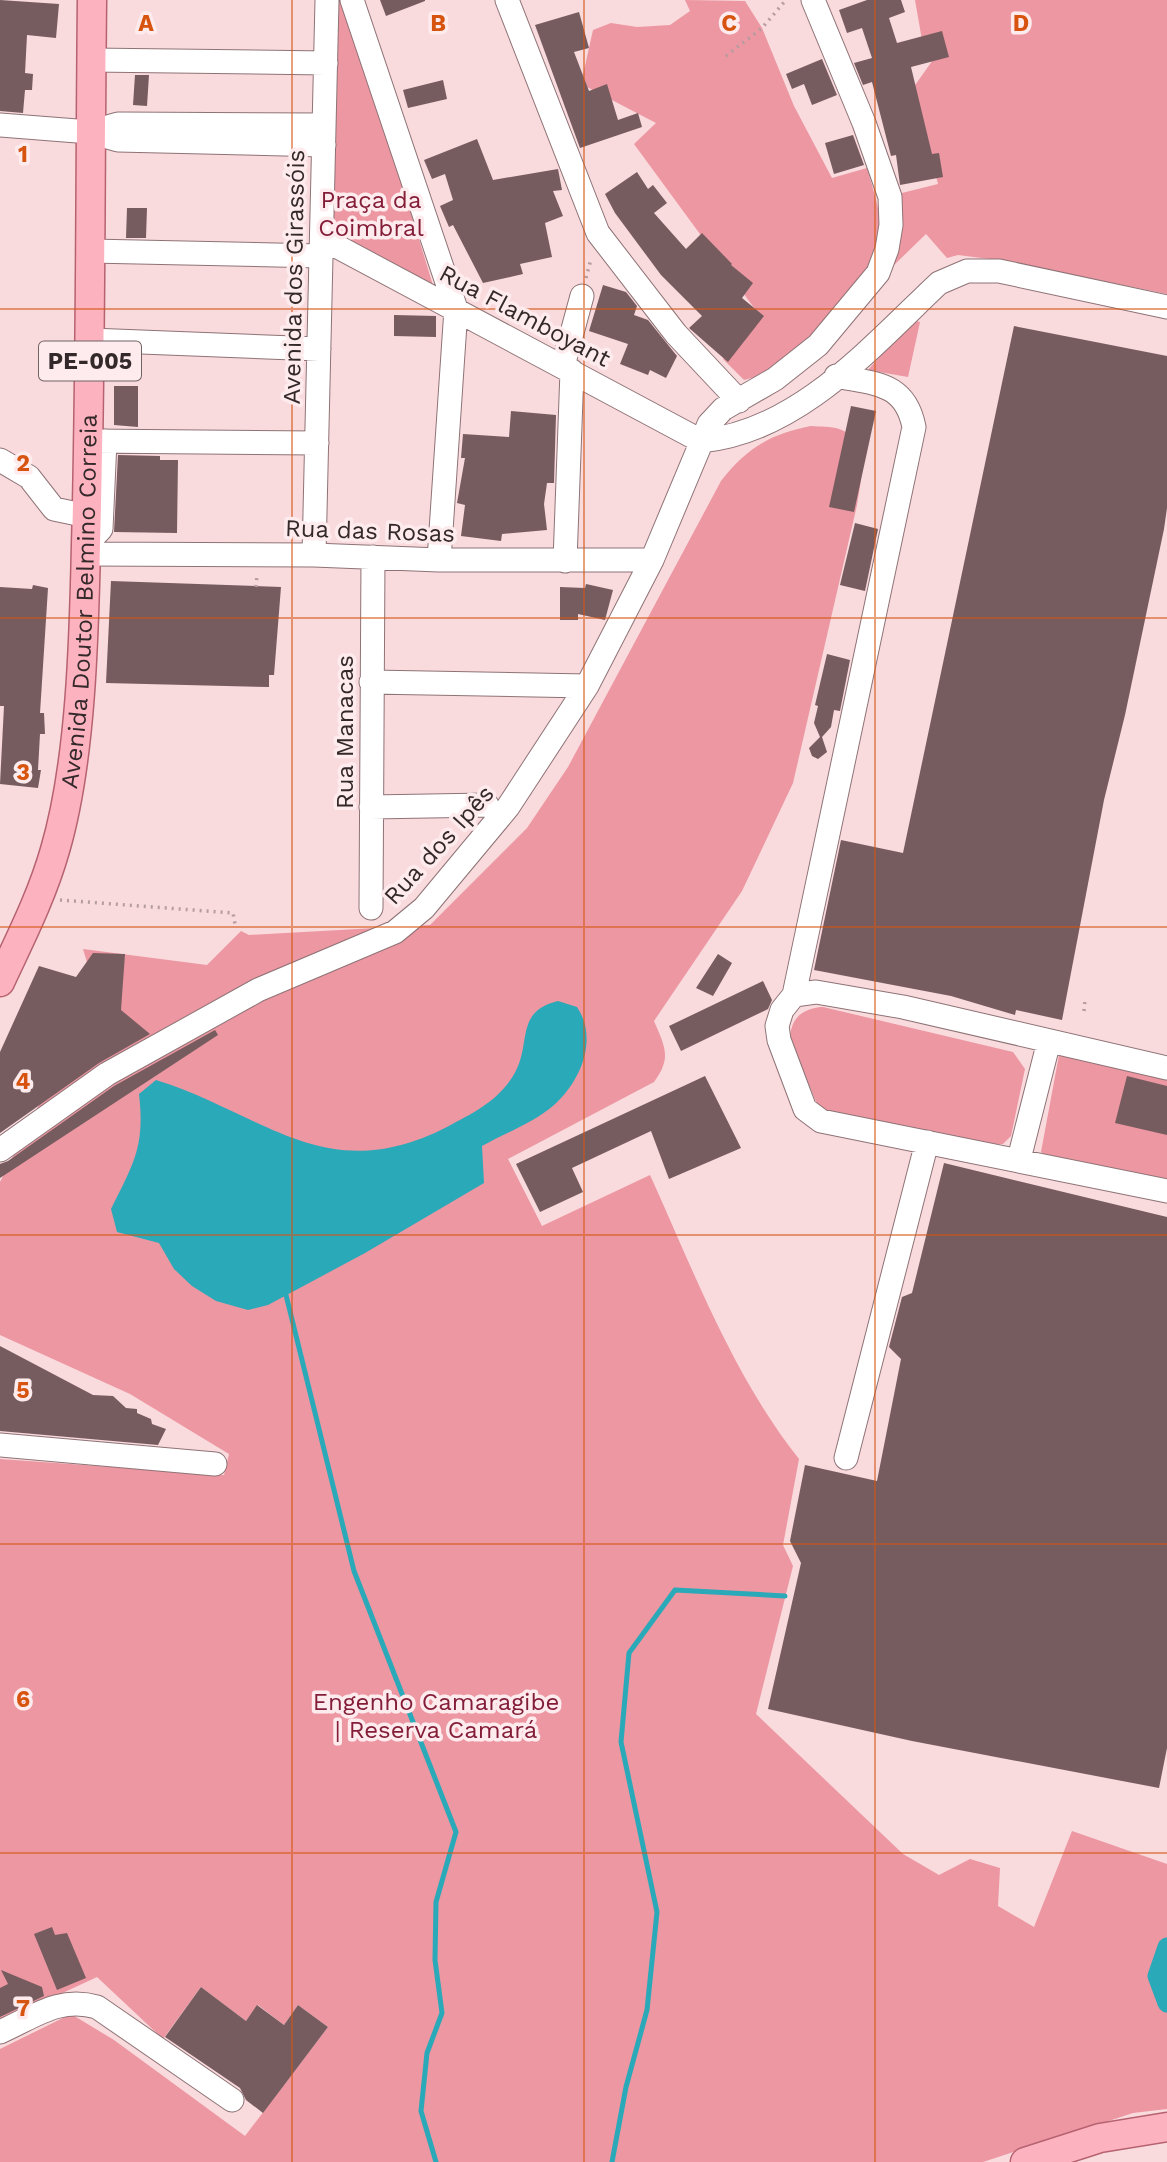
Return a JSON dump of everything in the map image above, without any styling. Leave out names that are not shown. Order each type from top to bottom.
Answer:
[{"type":"main road","name":"Avenida Doutor Belmino Correia","points":[[0,982],[37,899],[55,850],[65,809],[78,689],[87,516],[97,441],[90,340],[92,0]]},
{"type":"main road","points":[[1044,2159],[1129,2131],[1167,2127]]},
{"type":"street","name":"Avenida dos Girassóis","points":[[314,555],[327,0]]},
{"type":"street","points":[[352,0],[456,309],[439,560]]},
{"type":"street","points":[[507,0],[598,233],[668,324],[739,401]]},
{"type":"street","name":"Rua dos Ipês","points":[[0,1150],[107,1074],[258,990],[395,932],[424,908],[521,790],[587,687],[652,560],[709,424],[723,409],[775,380],[818,345],[872,281],[887,249],[891,225],[890,197],[864,123],[813,0]]},
{"type":"street","points":[[91,60],[326,63]]},
{"type":"street","points":[[0,125],[90,132],[118,124],[324,135]]},
{"type":"street","points":[[90,251],[322,247]]},
{"type":"street","name":"Rua Flamboyant","points":[[322,247],[456,309],[701,441]]},
{"type":"street","points":[[701,441],[731,438],[763,427],[799,407],[939,283],[967,271],[999,271],[1167,307]]},
{"type":"street","points":[[565,561],[568,369],[582,296]]},
{"type":"street","points":[[90,340],[319,349]]},
{"type":"street","points":[[836,376],[885,387],[901,395],[911,410],[914,427],[794,995],[782,1010],[777,1026],[785,1061],[805,1109],[821,1121],[1167,1191]]},
{"type":"street","points":[[86,549],[101,529],[97,441],[317,443]]},
{"type":"street","points":[[0,460],[29,477],[54,509],[87,516]]},
{"type":"street","name":"Rua das Rosas","points":[[86,549],[439,560],[652,560]]},
{"type":"street","name":"Rua Manacas","points":[[371,908],[373,557]]},
{"type":"street","points":[[371,681],[587,687]]},
{"type":"street","name":"Rua dos Ipês","points":[[371,807],[487,805]]},
{"type":"street","points":[[794,995],[816,992],[889,1005],[1167,1068]]},
{"type":"street","points":[[1019,1159],[1049,1041]]},
{"type":"street","points":[[846,1458],[927,1142]]},
{"type":"street","points":[[0,1445],[215,1464]]},
{"type":"street","points":[[0,2032],[63,2003],[89,2005],[117,2018],[232,2100]]},
{"type":"path","points":[[726,56],[762,28],[786,0]]},
{"type":"path","points":[[582,296],[598,233]]},
{"type":"path","points":[[37,899],[206,909],[233,913],[235,924]]},
{"type":"path","points":[[1084,1011],[1085,1000]]},
{"type":"green space","name":"Praça da Coimbral","points":[[332,0],[346,0],[435,292],[333,239]]},
{"type":"green space","points":[[685,0],[745,1],[762,28],[794,106],[832,178],[867,168],[880,221],[880,253],[864,280],[830,318],[776,366],[763,375],[744,380],[723,359],[760,316],[634,144],[656,123],[587,87],[583,75],[593,30],[611,23],[637,27],[670,25],[690,11]]},
{"type":"green space","points":[[915,0],[1167,0],[1167,294],[1005,261],[958,255],[947,258],[926,234],[894,265],[901,225],[898,194],[938,184],[913,88],[935,57],[922,40]]},
{"type":"green space","points":[[912,320],[920,322],[908,377],[868,370]]},
{"type":"green space","name":"Engenho Camaragibe | Reserva Camará","points":[[811,426],[836,428],[849,434],[860,451],[862,473],[793,783],[742,891],[654,1021],[665,1059],[654,1082],[508,1159],[542,1226],[650,1175],[734,1358],[775,1427],[799,1459],[783,1545],[793,1566],[756,1714],[903,1854],[939,1875],[970,1859],[1000,1868],[998,1906],[1034,1927],[1072,1831],[1167,1864],[1167,2109],[1133,2113],[983,2162],[0,2162],[0,2049],[71,2014],[114,2040],[245,2136],[328,2027],[298,2005],[284,2025],[258,2005],[246,2021],[201,1987],[163,2039],[97,1977],[0,2022],[0,1459],[224,1475],[229,1454],[130,1394],[0,1335],[0,1182],[96,992],[83,949],[207,965],[241,931],[249,935],[430,925],[527,828],[568,767],[721,481],[740,460],[760,444],[783,433]]},
{"type":"green space","points":[[823,1007],[1013,1052],[1025,1069],[1011,1136],[1003,1144],[978,1144],[820,1111],[790,1040],[792,1026],[803,1012]]},
{"type":"green space","points":[[1059,1055],[1167,1079],[1167,1185],[1050,1159],[1041,1152]]},
{"type":"water","points":[[558,1001],[577,1007],[583,1019],[586,1045],[579,1071],[564,1095],[554,1105],[529,1122],[482,1146],[484,1183],[365,1253],[268,1305],[248,1310],[216,1301],[192,1286],[174,1269],[159,1243],[117,1232],[111,1209],[136,1154],[140,1127],[139,1094],[156,1080],[195,1094],[297,1140],[330,1148],[366,1151],[404,1144],[457,1122],[500,1093],[519,1064],[529,1021],[544,1006]]},
{"type":"building","points":[[0,0],[59,4],[56,38],[27,35],[25,73],[33,74],[32,90],[25,90],[23,113],[0,111]]},
{"type":"building","points":[[380,0],[425,0],[425,1],[386,16]]},
{"type":"building","points":[[867,0],[901,0],[905,12],[889,18],[897,43],[942,31],[949,57],[911,67],[932,154],[939,153],[943,177],[900,185],[896,155],[891,156],[872,82],[863,85],[854,63],[872,58],[862,28],[847,33],[839,10]]},
{"type":"building","points":[[579,12],[589,48],[574,52],[589,91],[607,84],[618,120],[638,113],[642,127],[580,148],[535,25]]},
{"type":"building","points":[[822,59],[837,95],[812,105],[804,84],[792,89],[786,74]]},
{"type":"building","points":[[135,75],[149,75],[147,106],[133,105]]},
{"type":"building","points":[[443,80],[447,99],[408,108],[403,90]]},
{"type":"building","points":[[853,135],[864,165],[834,174],[825,143]]},
{"type":"building","points":[[477,139],[493,180],[558,169],[562,190],[553,191],[563,216],[545,223],[552,257],[520,264],[523,274],[483,283],[453,225],[449,227],[440,206],[453,200],[445,174],[432,179],[424,160]]},
{"type":"building","points":[[637,172],[648,189],[653,185],[667,203],[654,213],[686,249],[702,233],[731,265],[753,283],[742,298],[764,316],[728,362],[689,328],[702,316],[661,275],[615,213],[605,194]]},
{"type":"building","points":[[127,208],[147,208],[146,238],[126,238]]},
{"type":"building","points":[[603,285],[626,292],[637,306],[634,315],[648,320],[677,356],[666,378],[650,370],[648,375],[620,364],[628,344],[589,331]]},
{"type":"building","points":[[394,315],[436,316],[436,337],[394,336]]},
{"type":"building","points":[[1014,326],[1167,356],[1167,508],[1164,529],[1125,715],[1104,800],[1062,1020],[1016,1010],[1015,1015],[951,996],[814,970],[841,840],[903,853]]},
{"type":"building","points":[[114,386],[138,386],[138,427],[114,425]]},
{"type":"building","points":[[851,406],[876,411],[854,512],[829,507]]},
{"type":"building","points":[[511,411],[556,415],[554,483],[547,483],[544,504],[547,530],[502,534],[501,541],[461,536],[465,505],[457,503],[465,458],[461,458],[463,434],[509,437]]},
{"type":"building","points":[[118,455],[160,456],[160,460],[178,460],[177,533],[114,532]]},
{"type":"building","points":[[855,523],[878,529],[865,591],[840,585]]},
{"type":"building","points":[[111,581],[281,587],[274,675],[269,675],[269,687],[106,683]]},
{"type":"building","points":[[586,584],[613,590],[605,620],[578,614],[578,620],[560,620],[560,587],[585,588]]},
{"type":"building","points":[[33,585],[48,588],[40,713],[44,713],[45,734],[40,734],[38,770],[41,770],[38,788],[0,784],[4,706],[0,706],[0,587],[32,589]]},
{"type":"building","points":[[827,654],[850,660],[840,711],[834,710],[831,727],[822,737],[827,752],[818,759],[812,756],[809,748],[820,737],[814,723],[818,706],[815,705]]},
{"type":"building","points":[[93,953],[125,954],[121,1010],[150,1034],[99,1063],[0,1133],[0,1052],[39,966],[76,977]]},
{"type":"building","points":[[718,954],[732,963],[713,996],[696,988]]},
{"type":"building","points":[[763,981],[772,1000],[768,1009],[681,1051],[669,1026]]},
{"type":"building","points":[[215,1030],[218,1035],[0,1178],[0,1164],[114,1086]]},
{"type":"building","points":[[705,1076],[741,1148],[669,1179],[651,1131],[572,1168],[583,1192],[540,1212],[516,1164]]},
{"type":"building","points":[[1127,1076],[1167,1086],[1167,1135],[1115,1123]]},
{"type":"building","points":[[944,1163],[1167,1217],[1167,1748],[1159,1788],[912,1741],[768,1709],[801,1563],[790,1541],[805,1465],[877,1481],[901,1359],[889,1347],[902,1297],[912,1293]]},
{"type":"building","points":[[0,1346],[93,1395],[113,1396],[126,1408],[137,1409],[137,1413],[151,1419],[152,1424],[166,1429],[158,1445],[0,1431]]},
{"type":"building","points":[[52,1927],[55,1935],[67,1933],[86,1978],[57,1990],[34,1934]]},
{"type":"building","points":[[1,1970],[42,1987],[44,1996],[0,2017],[0,1988],[8,1984]]},
{"type":"building","points":[[201,1987],[246,2021],[257,2005],[284,2025],[298,2005],[328,2027],[263,2113],[246,2100],[240,2088],[165,2037]]},
{"type":"waterway","points":[[286,1295],[354,1571],[456,1832],[436,1902],[435,1960],[442,2013],[427,2053],[421,2111],[436,2162]]},
{"type":"waterway","points":[[612,2162],[626,2087],[647,2010],[657,1912],[621,1742],[629,1653],[675,1590],[785,1596]]},
{"type":"waterway","points":[[1167,1947],[1157,1976],[1167,2003]]}]
